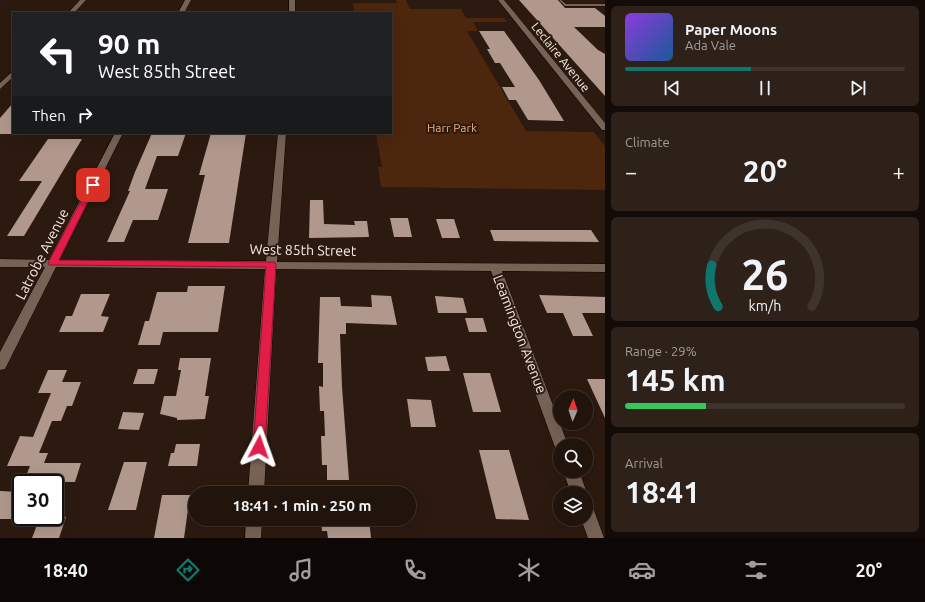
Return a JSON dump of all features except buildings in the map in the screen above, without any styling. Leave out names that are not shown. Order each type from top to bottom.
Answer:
[{"type":"street","points":[[72,12],[83,0]]},
{"type":"street","points":[[182,12],[188,0]]},
{"type":"street","points":[[292,0],[292,12]]},
{"type":"street","name":"Leclaire Avenue","points":[[501,0],[605,128]]},
{"type":"street","points":[[0,87],[12,74]]},
{"type":"street","name":"Latrobe Avenue","points":[[0,365],[118,134]]},
{"type":"street","points":[[256,486],[271,264],[282,134]]},
{"type":"street","name":"West 85th Street","points":[[0,263],[271,264],[605,268]]},
{"type":"street","name":"Leamington Avenue","points":[[495,267],[558,438]]},
{"type":"street","points":[[253,538],[254,526]]},
{"type":"street","points":[[592,526],[596,538]]},
{"type":"lane","points":[[560,0],[565,5],[605,5]]},
{"type":"green space","name":"Harr Park","points":[[396,0],[406,0],[410,9],[461,9],[466,18],[504,18],[507,22],[473,22],[478,31],[467,31],[526,131],[594,132],[605,146],[605,190],[381,187],[378,167],[382,167],[376,134],[392,134],[392,12],[354,12],[353,3],[397,3]]},
{"type":"route","points":[[93,185],[53,263],[271,264],[259,447]]}]
